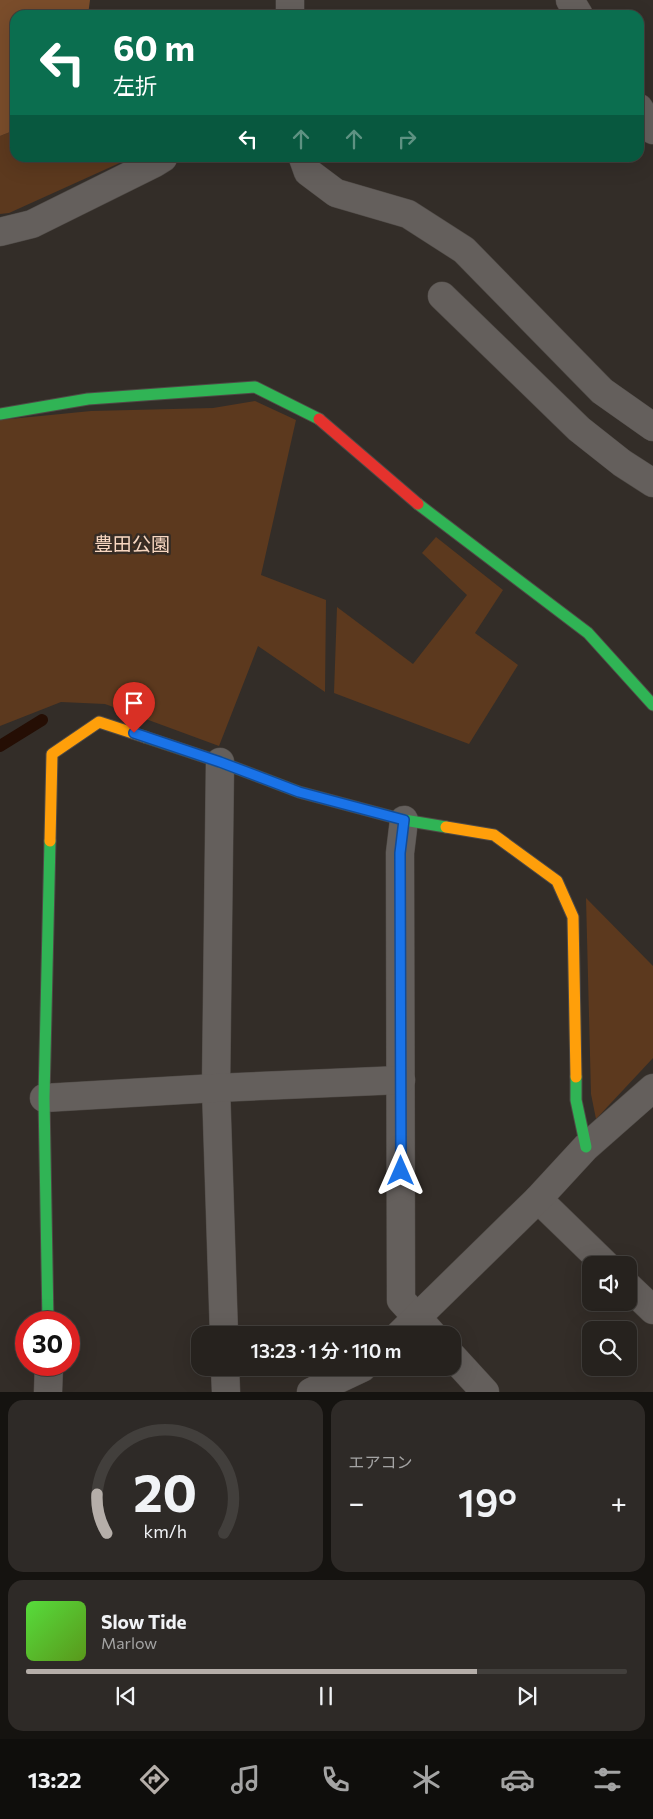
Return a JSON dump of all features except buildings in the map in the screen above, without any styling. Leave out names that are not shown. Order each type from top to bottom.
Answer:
[{"type":"street","points":[[644,116],[653,130]]},
{"type":"street","points":[[0,232],[32,224],[157,162]]},
{"type":"street","points":[[304,162],[308,172],[336,194],[408,214],[464,250],[602,391],[653,427]]},
{"type":"street","points":[[442,296],[579,429],[622,463],[653,483]]},
{"type":"street","points":[[0,414],[88,399],[255,387],[317,417],[408,496],[588,633],[653,705]]},
{"type":"street","points":[[48,1311],[44,1098],[52,754],[99,722],[220,762],[299,792],[404,820],[494,835],[557,881],[573,917],[576,1100],[586,1148]]},
{"type":"street","points":[[220,762],[216,1088],[224,1326]]},
{"type":"street","points":[[404,820],[400,853],[401,1300],[415,1326]]},
{"type":"street","points":[[44,1098],[401,1080]]},
{"type":"street","points":[[420,1326],[586,1148],[653,1088]]},
{"type":"street","points":[[538,1199],[597,1256]]},
{"type":"street","points":[[637,1295],[653,1310]]},
{"type":"street","points":[[461,1366],[485,1392]]},
{"type":"street","points":[[48,1392],[49,1376]]},
{"type":"street","points":[[225,1376],[226,1392]]},
{"type":"street","points":[[311,1392],[345,1376]]},
{"type":"green space","points":[[10,132],[10,162],[122,162],[9,213],[0,214],[0,136]]},
{"type":"green space","name":"豊田公園","points":[[255,401],[296,420],[261,575],[326,600],[325,692],[258,646],[219,746],[105,704],[61,702],[0,726],[0,420],[91,411],[213,408]]},
{"type":"green space","points":[[436,537],[503,590],[475,633],[518,665],[469,744],[334,693],[337,607],[413,664],[467,595],[422,553]]},
{"type":"green space","points":[[586,898],[653,966],[653,1058],[596,1119],[591,1094]]},
{"type":"shaded area","points":[[0,0],[90,0],[89,10],[10,10],[10,132],[0,136]]},
{"type":"waterway","points":[[0,746],[42,720]]},
{"type":"traffic: fast","points":[[0,414],[88,399],[255,387],[319,419]]},
{"type":"traffic: fast","points":[[418,504],[588,633],[653,705]]},
{"type":"traffic: fast","points":[[145,737],[220,762],[299,792],[404,820],[446,827]]},
{"type":"traffic: fast","points":[[48,1311],[44,1098],[50,841]]},
{"type":"traffic: fast","points":[[576,1077],[576,1100],[586,1147]]},
{"type":"traffic: slow","points":[[50,841],[52,754],[99,722],[145,737]]},
{"type":"traffic: slow","points":[[446,827],[494,835],[557,881],[573,917],[576,1077]]},
{"type":"traffic: jam","points":[[319,419],[418,504]]},
{"type":"route","points":[[134,733],[220,762],[299,792],[404,820],[400,853],[401,1171]]}]
